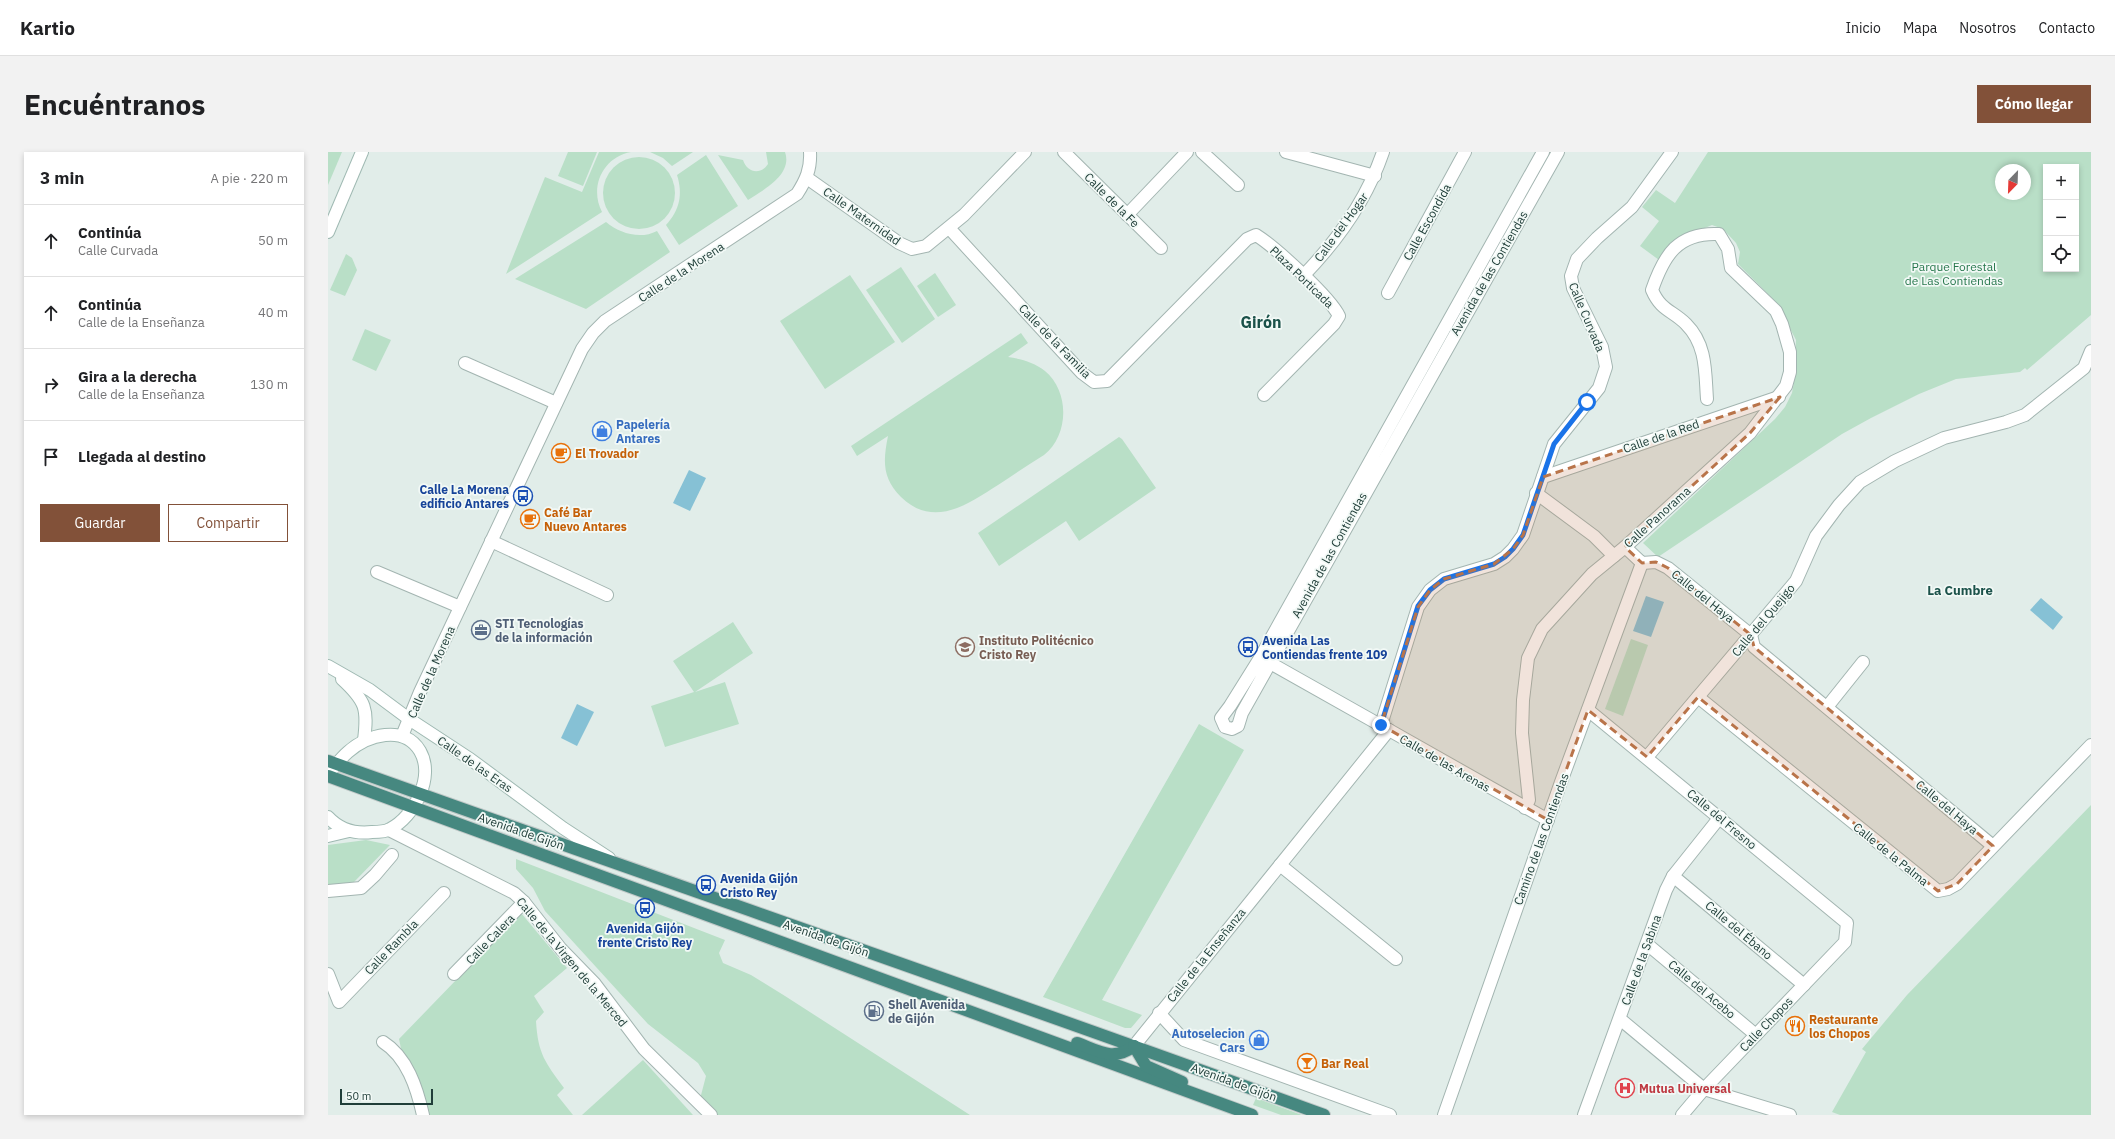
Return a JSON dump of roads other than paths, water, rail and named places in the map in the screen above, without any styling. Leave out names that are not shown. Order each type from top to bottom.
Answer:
[{"type":"highway","name":"Avenida de Gijón","points":[[332,763],[620,866],[996,996],[1324,1115]]},
{"type":"highway","name":"Avenida de Gijón","points":[[328,775],[413,808],[1252,1115]]},
{"type":"highway","points":[[988,1019],[1009,1020],[1114,1056],[1125,1053],[1134,1046],[1146,1066],[1255,1115]]},
{"type":"street","points":[[328,232],[362,152]]},
{"type":"street","name":"Calle de la Morena","points":[[406,738],[409,719],[460,607],[582,349],[593,333],[606,321],[797,194],[807,178],[811,164],[810,152]]},
{"type":"street","name":"Calle Maternidad","points":[[807,178],[899,244],[912,249],[926,246],[949,228],[1025,152]]},
{"type":"street","name":"Calle de la Fe","points":[[1064,152],[1161,248]]},
{"type":"street","points":[[1127,215],[1187,152]]},
{"type":"street","points":[[1202,152],[1238,185]]},
{"type":"street","points":[[1286,152],[1375,176]]},
{"type":"street","name":"Calle del Hogar","points":[[1303,276],[1344,227],[1362,201],[1375,176],[1383,152]]},
{"type":"street","name":"Calle Escondida","points":[[1388,293],[1465,152]]},
{"type":"street","name":"Avenida de las Contiendas","points":[[1543,152],[1265,660],[1242,713],[1238,726],[1232,729],[1225,727],[1220,718],[1265,660],[1558,152]]},
{"type":"street","name":"Calle Curvada","points":[[1543,477],[1554,444],[1598,388],[1606,367],[1602,346],[1573,288],[1570,276],[1577,259],[1597,238],[1632,207],[1672,152]]},
{"type":"street","name":"Calle de la Familia","points":[[949,228],[1082,373],[1094,382],[1107,381],[1202,287]]},
{"type":"street","name":"Calle Panorama","points":[[1525,808],[1529,800],[1522,733],[1523,706],[1528,658],[1542,629],[1592,574],[1625,547],[1750,433],[1780,397],[1786,386],[1790,372],[1790,352],[1782,324],[1776,311],[1732,268],[1728,249],[1719,234],[1702,233],[1673,248],[1660,267],[1652,290],[1657,302],[1686,325],[1699,343],[1705,358],[1707,399]]},
{"type":"street","name":"Plaza Porticada","points":[[1202,287],[1247,239],[1256,235],[1303,276],[1335,308],[1339,316],[1334,324],[1264,395]]},
{"type":"street","name":"Calle del Quejigo","points":[[1647,758],[1796,581],[1816,536],[1838,505],[1860,482],[1895,461],[1944,438],[2006,422],[2025,415],[2084,368],[2091,351]]},
{"type":"street","points":[[465,363],[556,403]]},
{"type":"street","name":"Calle de la Red","points":[[1543,477],[1780,397]]},
{"type":"street","points":[[1739,411],[1751,418],[1753,424],[1750,433]]},
{"type":"street","name":"Calle de la Enseñanza","points":[[1134,1046],[1280,864],[1385,728],[1418,606],[1430,590],[1444,579],[1487,566],[1505,557],[1523,535],[1536,493],[1543,477]]},
{"type":"street","points":[[1536,493],[1594,536],[1614,556]]},
{"type":"street","points":[[491,541],[607,595]]},
{"type":"street","points":[[1625,547],[1642,563]]},
{"type":"street","name":"Calle del Haya","points":[[1642,563],[1656,562],[1668,568],[1751,635],[1754,647],[1993,846]]},
{"type":"street","name":"Camino de las Contiendas","points":[[1444,1115],[1548,820],[1642,563]]},
{"type":"street","points":[[377,572],[460,607]]},
{"type":"street","name":"Calle de las Arenas","points":[[1265,660],[1548,820]]},
{"type":"street","points":[[1827,707],[1863,662]]},
{"type":"street","points":[[328,666],[361,700],[367,718],[364,740]]},
{"type":"street","name":"Calle de las Eras","points":[[328,666],[370,690],[409,719],[470,759],[563,828],[620,866]]},
{"type":"street","name":"Calle de la Palma","points":[[1698,697],[1938,890],[1948,890],[1957,884],[2091,745]]},
{"type":"street","name":"Calle del Fresno","points":[[1588,710],[1720,817],[1847,923],[1848,932]]},
{"type":"street","points":[[328,775],[332,763],[364,740],[394,734],[406,738],[420,751],[424,764],[424,780],[420,795],[413,808],[398,824],[389,830],[363,833],[348,831],[328,817]]},
{"type":"street","points":[[406,738],[433,735]]},
{"type":"street","name":"Calle de la Sabina","points":[[1584,1115],[1666,890],[1673,876],[1720,817]]},
{"type":"street","name":"Calle de la Virgen de la Merced","points":[[389,830],[514,893],[524,902],[561,948],[595,984],[644,1049],[711,1115]]},
{"type":"street","points":[[328,836],[348,831]]},
{"type":"street","points":[[328,891],[361,888],[375,875],[392,855]]},
{"type":"street","points":[[1280,864],[1396,959]]},
{"type":"street","name":"Calle del Ébano","points":[[1673,876],[1804,985]]},
{"type":"street","name":"Calle Rambla","points":[[328,974],[339,1002],[444,893]]},
{"type":"street","name":"Calle Calera","points":[[454,974],[524,902]]},
{"type":"street","name":"Calle Chopos","points":[[1682,1115],[1704,1089],[1845,942],[1848,932]]},
{"type":"street","name":"Calle del Acebo","points":[[1647,944],[1756,1035]]},
{"type":"street","name":"Avenida de Gijón","points":[[1159,1014],[1184,1040],[1390,1115]]},
{"type":"street","points":[[1620,1019],[1704,1089],[1790,1115]]},
{"type":"street","points":[[383,1042],[394,1049],[408,1071],[418,1092],[423,1115]]},
{"type":"water","points":[[689,470],[706,478],[690,511],[673,503]]},
{"type":"water","points":[[1646,596],[1664,602],[1651,637],[1633,631]]},
{"type":"water","points":[[2041,598],[2063,617],[2053,630],[2030,610]]},
{"type":"water","points":[[577,704],[594,712],[577,746],[561,738]]},
{"type":"place","name":"Papelería Antares","points":[[602,431]]},
{"type":"place","name":"El Trovador","points":[[561,453]]},
{"type":"place","name":"Calle La Morena edificio Antares","points":[[523,496]]},
{"type":"place","name":"Café Bar Nuevo Antares","points":[[530,519]]},
{"type":"place","name":"STI Tecnologías de la información","points":[[481,630]]},
{"type":"place","name":"Instituto Politécnico Cristo Rey","points":[[965,647]]},
{"type":"place","name":"Avenida Las Contiendas frente 109","points":[[1248,647]]},
{"type":"place","name":"Avenida Gijón Cristo Rey","points":[[706,885]]},
{"type":"place","name":"Avenida Gijón frente Cristo Rey","points":[[645,908]]},
{"type":"place","name":"Shell Avenida de Gijón","points":[[874,1011]]},
{"type":"place","name":"Restaurante los Chopos","points":[[1795,1026]]},
{"type":"place","name":"Autoselecion Cars","points":[[1259,1040]]},
{"type":"place","name":"Bar Real","points":[[1307,1063]]},
{"type":"place","name":"Mutua Universal","points":[[1625,1088]]},
{"type":"district","name":"Girón","points":[[1261,322]]},
{"type":"district","name":"La Cumbre","points":[[1960,590]]},
{"type":"park label","name":"Parque Forestal de Las Contiendas","points":[[1954,273]]}]
